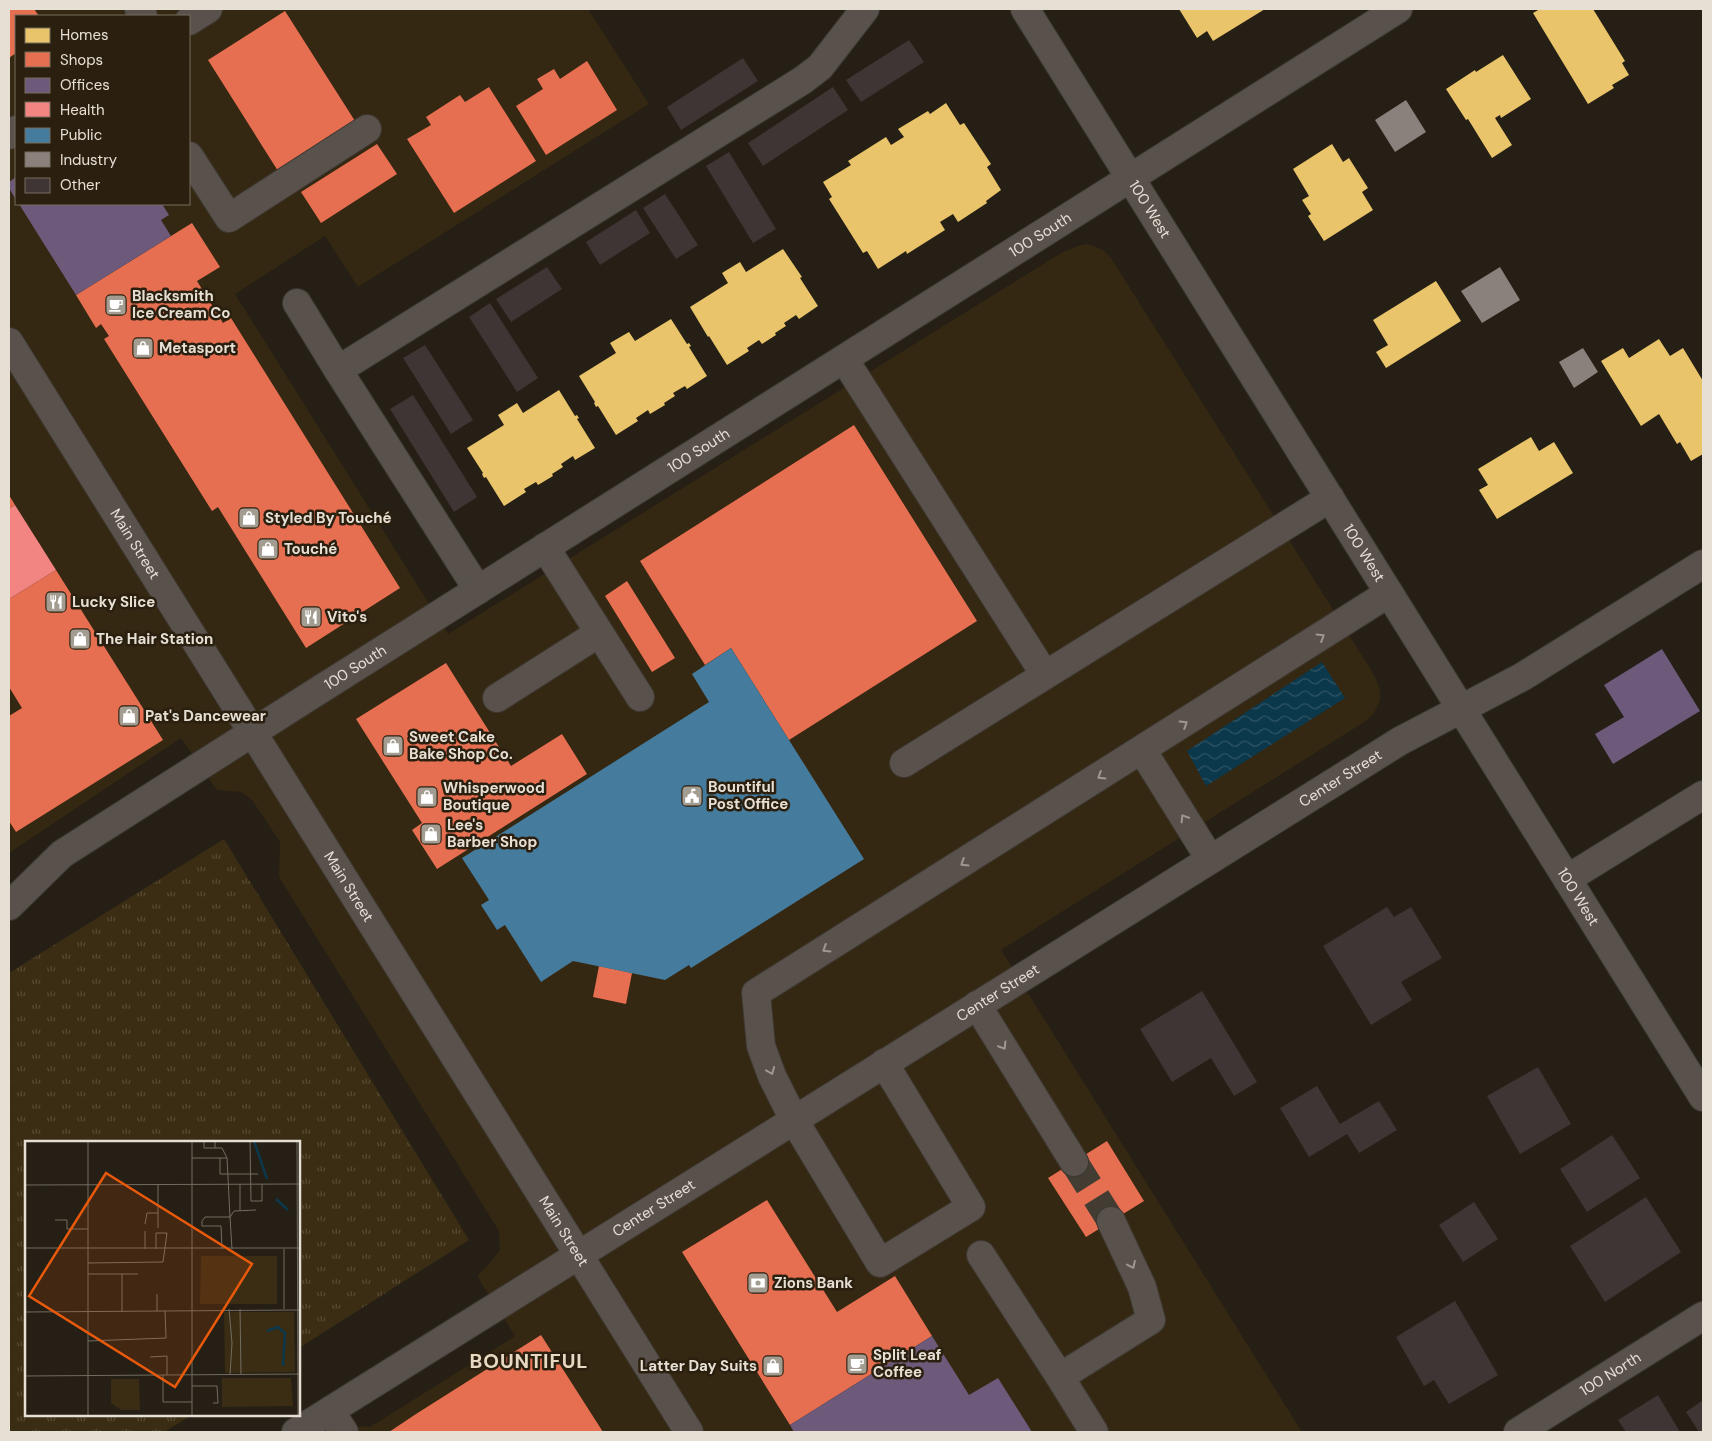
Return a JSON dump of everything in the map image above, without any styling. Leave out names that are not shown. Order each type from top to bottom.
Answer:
[{"type":"street","points":[[190,20],[208,9]]},
{"type":"street","points":[[338,370],[802,80],[820,67],[865,9]]},
{"type":"street","name":"100 West","points":[[1025,9],[1703,1097]]},
{"type":"street","name":"100 South","points":[[9,906],[62,854],[1398,9]]},
{"type":"street","points":[[190,158],[229,218],[367,129]]},
{"type":"street","points":[[297,303],[478,590]]},
{"type":"street","name":"Main Street","points":[[9,342],[689,1432]]},
{"type":"street","points":[[844,359],[1045,675]]},
{"type":"street","points":[[904,764],[1330,498]]},
{"type":"street","points":[[545,547],[640,697]]},
{"type":"street","name":"Center Street","points":[[296,1432],[337,1422],[578,1255],[1400,741],[1522,677],[1703,564]]},
{"type":"street","points":[[884,1063],[971,1207],[880,1263],[794,1120],[772,1076],[761,1046],[756,993],[1389,593]]},
{"type":"street","points":[[497,698],[600,633]]},
{"type":"street","points":[[1142,750],[1210,859]]},
{"type":"street","points":[[1567,879],[1703,795]]},
{"type":"street","points":[[978,1005],[1074,1162]]},
{"type":"street","points":[[1060,1377],[1151,1320],[1142,1287],[1111,1221]]},
{"type":"street","points":[[981,1255],[1094,1432]]},
{"type":"street","name":"100 North","points":[[1518,1432],[1703,1316]]},
{"type":"shaded area","points":[[9,9],[588,9],[649,104],[358,287],[325,236],[235,294],[448,634],[1061,253],[1077,246],[1088,244],[1103,250],[1111,258],[1373,673],[1380,689],[1380,700],[1374,713],[1366,721],[1001,950],[1302,1432],[351,1432],[361,1426],[370,1427],[515,1336],[477,1276],[500,1250],[499,1231],[279,877],[280,842],[252,800],[241,792],[217,790],[181,738],[9,853]]},
{"type":"green space","points":[[224,839],[469,1240],[300,1347],[300,1141],[25,1141],[25,1416],[190,1416],[164,1432],[9,1432],[9,973]]},
{"type":"water","points":[[1322,662],[1345,698],[1206,786],[1187,751]]},
{"type":"building: Homes","points":[[1179,9],[1265,9],[1213,41],[1207,31],[1197,38]]},
{"type":"building: Homes","points":[[1540,9],[1593,9],[1625,61],[1622,63],[1629,75],[1612,85],[1614,88],[1588,104],[1533,13]]},
{"type":"building: Homes","points":[[1503,55],[1531,99],[1501,118],[1500,115],[1495,118],[1512,145],[1492,158],[1468,119],[1466,120],[1446,89]]},
{"type":"building: Homes","points":[[946,103],[960,125],[964,123],[991,164],[987,167],[1001,190],[986,201],[987,203],[958,222],[953,214],[940,222],[945,230],[907,254],[906,251],[878,269],[867,251],[863,253],[829,199],[832,197],[823,182],[851,165],[848,161],[886,137],[891,145],[904,137],[898,129],[928,111],[930,114]]},
{"type":"building: Homes","points":[[1332,144],[1343,162],[1349,158],[1368,188],[1362,192],[1373,210],[1324,241],[1308,216],[1311,214],[1302,200],[1309,196],[1293,169]]},
{"type":"building: Homes","points":[[783,249],[802,277],[800,278],[818,306],[799,319],[796,315],[784,323],[786,326],[775,333],[776,335],[762,344],[759,340],[747,348],[749,351],[727,365],[690,307],[728,283],[722,273],[740,262],[746,272]]},
{"type":"building: Homes","points":[[1436,281],[1461,321],[1386,368],[1376,352],[1388,345],[1373,320]]},
{"type":"building: Homes","points":[[671,319],[687,344],[689,343],[691,346],[689,347],[707,376],[687,389],[685,386],[673,393],[675,396],[664,403],[665,405],[650,414],[648,410],[636,418],[638,421],[616,435],[598,406],[596,407],[595,402],[579,376],[616,353],[610,343],[629,332],[635,341]]},
{"type":"building: Homes","points":[[1659,339],[1670,356],[1683,348],[1703,381],[1703,454],[1691,461],[1680,442],[1677,444],[1659,414],[1641,426],[1601,361],[1623,348],[1629,358]]},
{"type":"building: Homes","points":[[559,390],[575,416],[577,415],[579,418],[577,419],[595,448],[575,460],[573,456],[561,464],[563,467],[552,474],[553,476],[538,485],[536,482],[524,489],[526,492],[504,506],[486,477],[484,478],[483,473],[467,448],[504,425],[498,415],[517,403],[523,413]]},
{"type":"building: Homes","points":[[1531,437],[1539,451],[1554,442],[1573,473],[1497,519],[1479,490],[1488,485],[1478,469]]},
{"type":"building: Shops","points":[[9,9],[34,9],[38,15],[15,15],[15,54],[9,58]]},
{"type":"building: Shops","points":[[285,11],[355,121],[278,171],[208,60]]},
{"type":"building: Shops","points":[[587,61],[617,110],[546,155],[516,106],[543,89],[537,79],[554,69],[560,79]]},
{"type":"building: Shops","points":[[489,87],[536,161],[454,213],[407,139],[431,125],[426,117],[460,95],[465,102]]},
{"type":"building: Shops","points":[[377,144],[397,174],[321,223],[301,192]]},
{"type":"building: Shops","points":[[192,223],[220,267],[197,281],[223,323],[231,318],[400,588],[306,648],[218,507],[212,511],[104,339],[109,336],[101,324],[96,328],[76,295]]},
{"type":"building: Shops","points":[[854,425],[977,621],[789,740],[731,648],[705,665],[640,561]]},
{"type":"building: Shops","points":[[9,495],[15,505],[9,509]]},
{"type":"building: Shops","points":[[56,570],[163,740],[16,832],[9,821],[9,716],[22,708],[9,687],[9,599]]},
{"type":"building: Shops","points":[[627,581],[675,658],[652,672],[605,596]]},
{"type":"building: Shops","points":[[446,663],[511,766],[562,734],[587,774],[437,869],[412,830],[422,823],[356,719]]},
{"type":"building: Shops","points":[[599,966],[632,973],[626,1004],[593,997]]},
{"type":"building: Shops","points":[[1107,1141],[1144,1201],[1086,1237],[1048,1178]]},
{"type":"building: Shops","points":[[767,1200],[837,1312],[895,1276],[932,1336],[790,1425],[682,1252]]},
{"type":"building: Shops","points":[[541,1335],[603,1432],[389,1432],[416,1414]]},
{"type":"building: Offices","points":[[15,178],[15,198],[9,188],[9,182]]},
{"type":"building: Offices","points":[[20,205],[163,205],[169,215],[161,220],[171,236],[76,295]]},
{"type":"building: Offices","points":[[1662,649],[1700,711],[1613,764],[1595,734],[1624,717],[1604,685]]},
{"type":"building: Offices","points":[[932,1336],[969,1395],[998,1378],[1032,1432],[794,1432],[790,1425]]},
{"type":"building: Health","points":[[15,505],[56,570],[9,599],[9,509]]},
{"type":"building: Public","name":"Bountiful Post Office","points":[[731,648],[864,859],[691,968],[689,965],[665,980],[573,961],[541,982],[505,925],[497,930],[481,905],[489,900],[462,858],[709,702],[692,674]]},
{"type":"building: Industry","points":[[1406,100],[1426,132],[1395,152],[1375,120]]},
{"type":"building: Industry","points":[[1500,267],[1520,300],[1482,323],[1461,291]]},
{"type":"building: Industry","points":[[1583,348],[1598,372],[1574,388],[1559,362]]},
{"type":"building: Other","points":[[909,40],[924,62],[861,102],[846,80]]},
{"type":"building: Other","points":[[743,58],[758,81],[681,130],[667,107]]},
{"type":"building: Other","points":[[833,87],[848,110],[763,166],[748,143]]},
{"type":"building: Other","points":[[729,152],[776,229],[753,243],[706,166]]},
{"type":"building: Other","points":[[665,194],[698,245],[676,259],[643,208]]},
{"type":"building: Other","points":[[636,210],[650,233],[600,265],[586,242]]},
{"type":"building: Other","points":[[547,267],[562,289],[511,322],[496,299]]},
{"type":"building: Other","points":[[490,303],[538,378],[517,392],[469,317]]},
{"type":"building: Other","points":[[425,345],[473,420],[451,434],[403,358]]},
{"type":"building: Other","points":[[413,395],[477,497],[454,512],[390,409]]},
{"type":"building: Other","points":[[1387,907],[1394,917],[1411,907],[1442,958],[1401,982],[1412,1000],[1371,1025],[1323,946]]},
{"type":"building: Other","points":[[1202,991],[1257,1082],[1234,1096],[1211,1058],[1172,1082],[1140,1029]]},
{"type":"building: Other","points":[[1538,1067],[1571,1124],[1520,1154],[1487,1096]]},
{"type":"building: Other","points":[[1317,1086],[1340,1124],[1379,1101],[1397,1130],[1359,1153],[1347,1134],[1309,1157],[1280,1108]]},
{"type":"building: Other","points":[[1612,1135],[1640,1178],[1587,1212],[1560,1169]]},
{"type":"building: Other","points":[[1646,1197],[1681,1252],[1605,1302],[1570,1246]]},
{"type":"building: Other","points":[[1474,1202],[1498,1239],[1463,1262],[1439,1225]]},
{"type":"building: Other","points":[[1455,1301],[1498,1375],[1449,1404],[1434,1380],[1424,1386],[1396,1337]]},
{"type":"building: Other","points":[[1658,1395],[1680,1432],[1626,1432],[1618,1420]]},
{"type":"building: Other","points":[[1703,1400],[1703,1432],[1699,1432],[1686,1412]]},
{"type":"tunnel","points":[[1074,1162],[1111,1221]]},
{"type":"place","name":"Blacksmith Ice Cream Co","points":[[116,305]]},
{"type":"place","name":"Metasport","points":[[143,348]]},
{"type":"place","name":"Styled By Touché","points":[[249,518]]},
{"type":"place","name":"Touché","points":[[268,549]]},
{"type":"place","name":"Lucky Slice","points":[[56,602]]},
{"type":"place","name":"Vito's","points":[[311,617]]},
{"type":"place","name":"The Hair Station","points":[[80,639]]},
{"type":"place","name":"Pat's Dancewear","points":[[129,716]]},
{"type":"place","name":"Sweet Cake Bake Shop Co.","points":[[393,746]]},
{"type":"place","name":"Bountiful Post Office","points":[[692,796]]},
{"type":"place","name":"Whisperwood Boutique","points":[[427,797]]},
{"type":"place","name":"Lee's Barber Shop","points":[[431,834]]},
{"type":"place","name":"Zions Bank","points":[[758,1283]]},
{"type":"place","name":"Split Leaf Coffee","points":[[857,1364]]},
{"type":"place","name":"Latter Day Suits","points":[[773,1366]]},
{"type":"district","name":"BOUNTIFUL","points":[[529,1361]]}]
